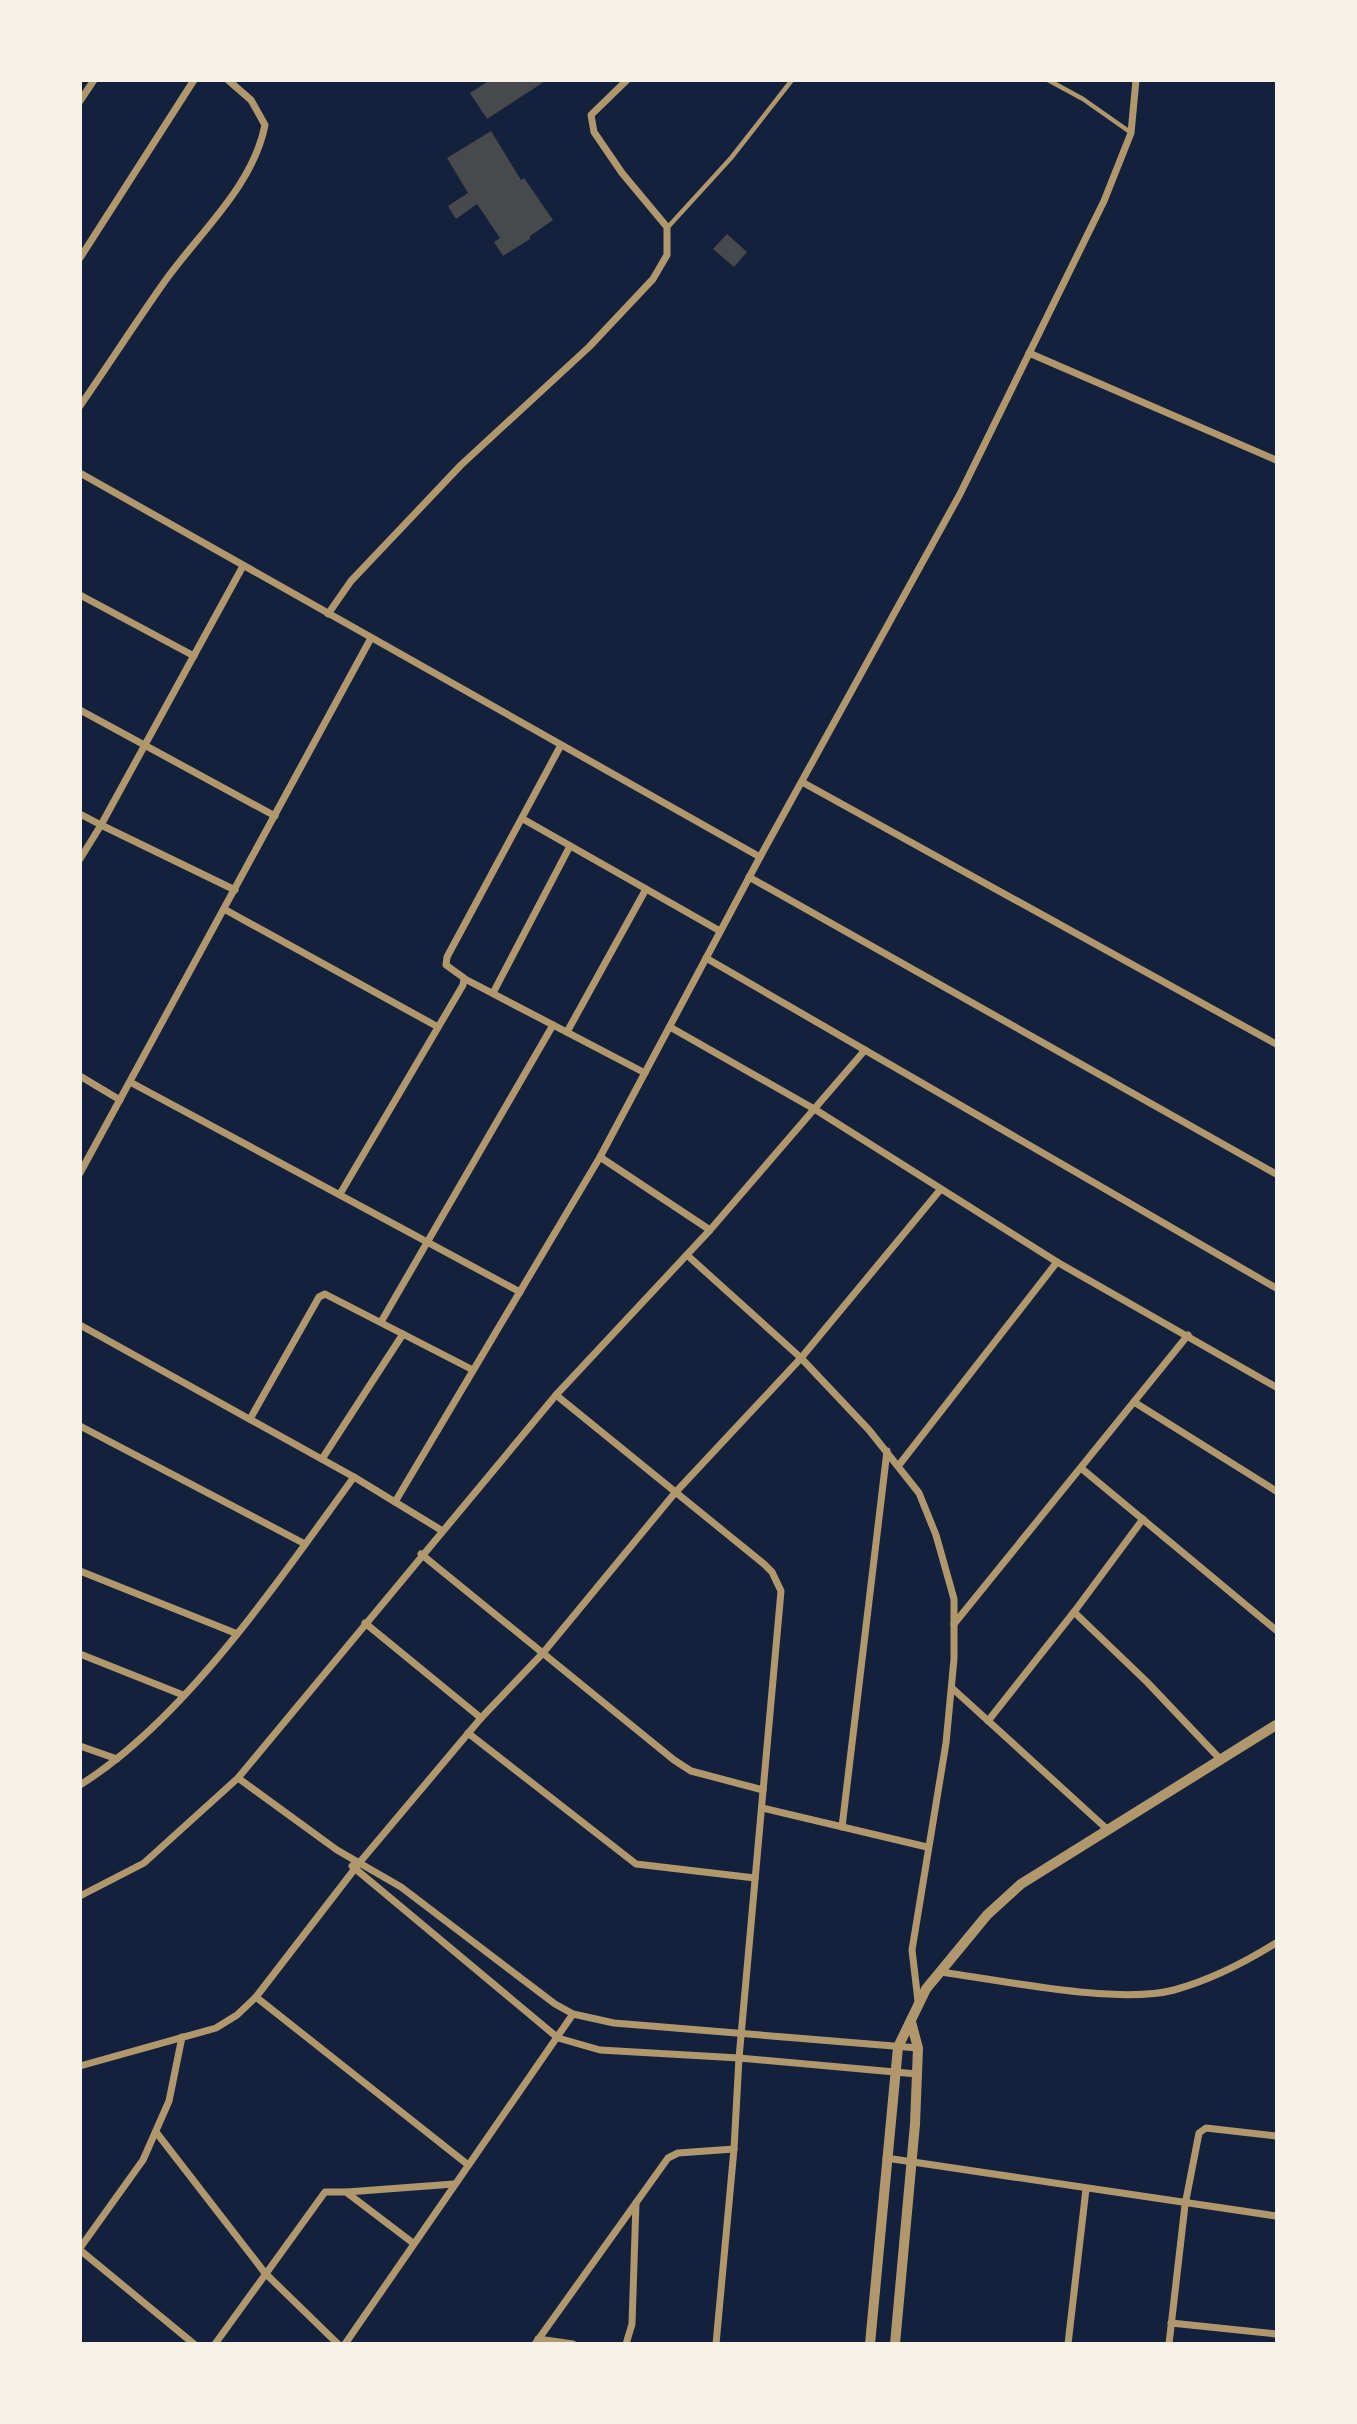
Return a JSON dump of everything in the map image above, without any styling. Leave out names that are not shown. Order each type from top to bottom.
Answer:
[{"type":"street","points":[[80,101],[94,80]]},
{"type":"street","points":[[80,258],[194,80]]},
{"type":"street","points":[[80,406],[166,280],[231,196],[260,148],[265,125],[251,100],[228,80]]},
{"type":"street","points":[[328,614],[351,582],[461,465],[589,347],[653,279],[667,255],[667,227],[622,173],[594,132],[591,114],[627,80]]},
{"type":"street","points":[[396,1502],[600,1157],[749,877],[960,494],[1104,201],[1131,133],[1136,80]]},
{"type":"street","points":[[1029,353],[1276,460]]},
{"type":"street","points":[[80,474],[760,857]]},
{"type":"street","points":[[80,859],[243,566]]},
{"type":"street","points":[[80,595],[194,656]]},
{"type":"street","points":[[80,1173],[371,638]]},
{"type":"street","points":[[80,710],[275,816]]},
{"type":"street","points":[[561,745],[447,957],[446,965],[465,979],[645,1073]]},
{"type":"street","points":[[802,782],[1276,1044]]},
{"type":"street","points":[[80,814],[234,890]]},
{"type":"street","points":[[523,819],[720,931]]},
{"type":"street","points":[[493,993],[570,846]]},
{"type":"street","points":[[749,877],[1276,1174]]},
{"type":"street","points":[[567,1032],[646,889]]},
{"type":"street","points":[[224,909],[438,1027]]},
{"type":"street","points":[[706,958],[1276,1288]]},
{"type":"street","points":[[340,1194],[465,979]]},
{"type":"street","points":[[381,1322],[425,1241],[553,1025]]},
{"type":"street","points":[[670,1027],[816,1110],[1057,1262],[1276,1387]]},
{"type":"street","points":[[80,1896],[144,1863],[238,1778],[441,1530],[556,1395],[710,1230],[865,1050]]},
{"type":"street","points":[[80,1076],[120,1100]]},
{"type":"street","points":[[130,1082],[520,1292]]},
{"type":"street","points":[[600,1157],[710,1230]]},
{"type":"street","points":[[80,2066],[216,2028],[237,2015],[256,1997],[360,1862],[468,1732],[543,1653],[674,1494],[801,1358],[940,1190]]},
{"type":"street","points":[[687,1255],[801,1358],[899,1465],[919,1493],[928,1512],[954,1599],[954,1624],[952,1688],[946,1743],[912,1950],[918,2001]]},
{"type":"street","points":[[899,1465],[1057,1262]]},
{"type":"street","points":[[250,1419],[319,1297],[331,1295],[473,1370]]},
{"type":"street","points":[[80,1325],[354,1478],[441,1530]]},
{"type":"street","points":[[322,1460],[403,1334]]},
{"type":"street","points":[[954,1624],[1188,1335]]},
{"type":"street","points":[[556,1395],[674,1494],[764,1564],[772,1572],[781,1591],[716,2343]]},
{"type":"street","points":[[1134,1402],[1276,1491]]},
{"type":"street","points":[[80,1426],[305,1544]]},
{"type":"street","points":[[842,1827],[887,1451]]},
{"type":"street","points":[[1081,1468],[1276,1630]]},
{"type":"street","points":[[80,1785],[117,1759],[183,1695],[236,1633],[354,1478]]},
{"type":"street","points":[[988,1721],[1143,1519]]},
{"type":"street","points":[[421,1555],[691,1771],[763,1790]]},
{"type":"street","points":[[80,1571],[236,1633]]},
{"type":"street","points":[[1074,1612],[1147,1682],[1221,1760]]},
{"type":"street","points":[[365,1623],[481,1718]]},
{"type":"street","points":[[80,1654],[183,1695]]},
{"type":"street","points":[[952,1688],[1108,1830]]},
{"type":"street","points":[[870,2343],[898,2047],[918,2001],[988,1915],[1021,1884],[1276,1725]]},
{"type":"street","points":[[468,1732],[636,1864],[755,1878]]},
{"type":"street","points":[[80,1746],[117,1759]]},
{"type":"street","points":[[238,1778],[346,1857],[360,1862],[401,1887],[555,2004],[573,2014],[614,2023],[918,2048]]},
{"type":"street","points":[[762,1808],[927,1847]]},
{"type":"street","points":[[346,1857],[354,1870],[558,2038],[600,2050],[739,2058],[916,2074]]},
{"type":"street","points":[[939,1972],[1106,1993],[1142,1994],[1173,1990],[1235,1968],[1276,1943]]},
{"type":"street","points":[[256,1997],[467,2164]]},
{"type":"street","points":[[345,2343],[573,2014]]},
{"type":"street","points":[[895,2343],[912,2162],[918,2048],[911,2022]]},
{"type":"street","points":[[182,2037],[169,2101],[143,2160],[80,2249],[194,2343]]},
{"type":"street","points":[[1169,2343],[1185,2204],[1197,2137],[1202,2130],[1276,2136]]},
{"type":"street","points":[[156,2132],[265,2273],[338,2343]]},
{"type":"street","points":[[537,2341],[668,2158],[678,2153],[734,2149]]},
{"type":"street","points":[[886,2158],[1276,2216]]},
{"type":"street","points":[[215,2343],[324,2192],[454,2184]]},
{"type":"street","points":[[1068,2343],[1086,2189]]},
{"type":"street","points":[[346,2192],[413,2243]]},
{"type":"street","points":[[626,2343],[632,2324],[636,2203]]},
{"type":"street","points":[[1171,2323],[1276,2334]]},
{"type":"street","points":[[537,2341],[573,2343]]},
{"type":"lane","points":[[667,227],[731,158],[792,80]]},
{"type":"lane","points":[[1048,80],[1083,99],[1131,133]]},
{"type":"building","points":[[490,80],[547,80],[487,119],[470,93]]},
{"type":"building","points":[[491,131],[521,180],[524,178],[553,220],[503,256],[494,242],[500,238],[477,204],[456,219],[448,206],[468,193],[447,158]]},
{"type":"building","points":[[727,234],[747,252],[734,267],[713,249]]}]
